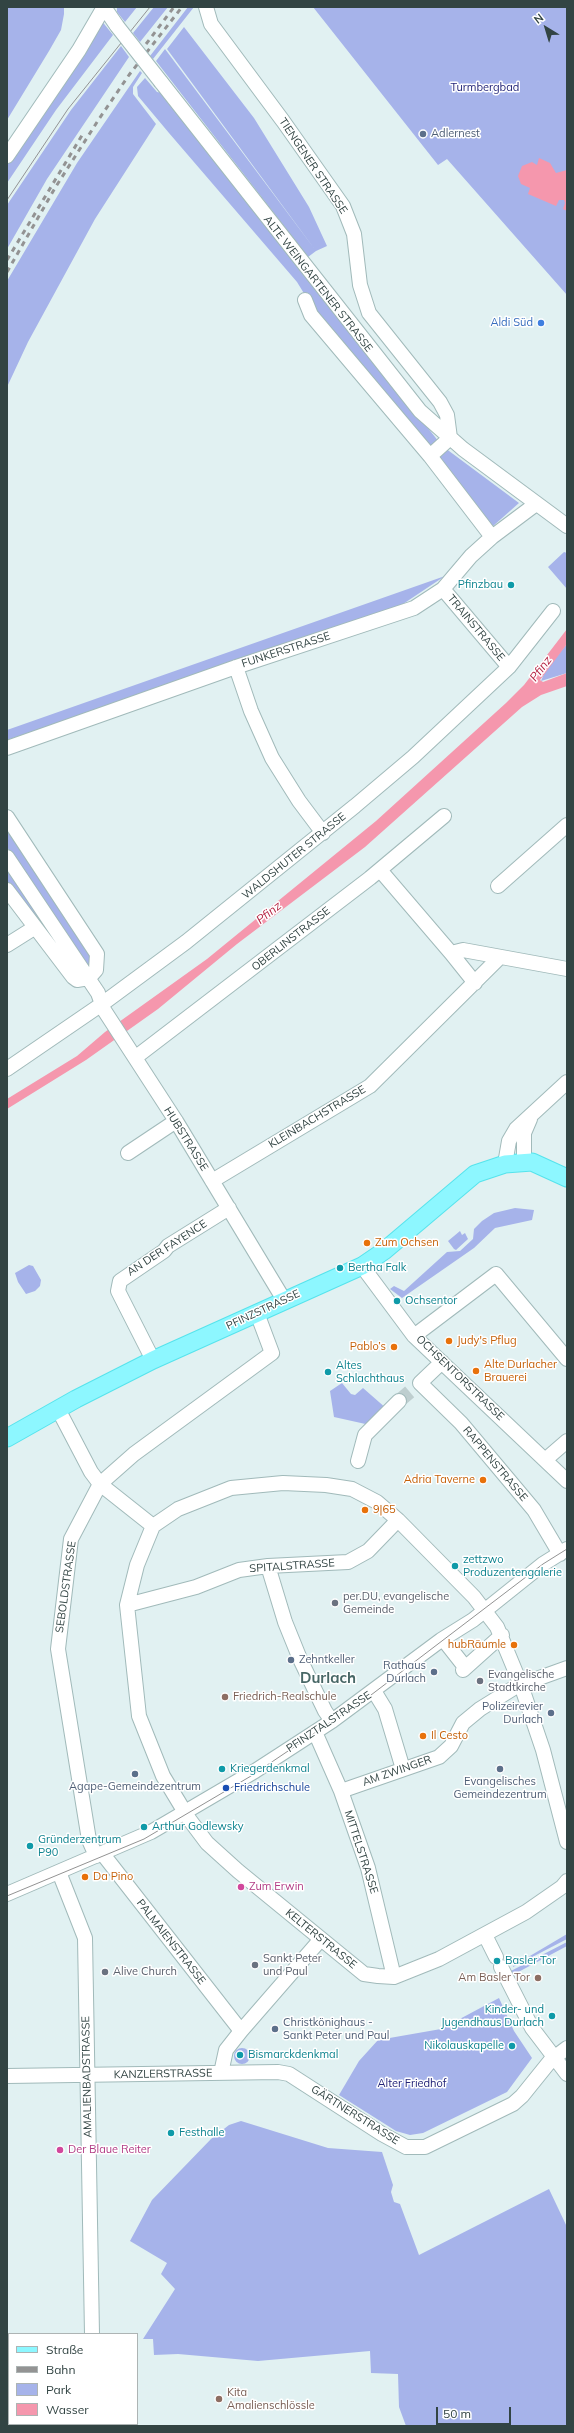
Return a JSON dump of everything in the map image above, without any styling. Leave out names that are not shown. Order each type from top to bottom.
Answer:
[{"type":"main road","name":"PFINZSTRASSE","points":[[7,1438],[58,1409],[153,1360],[362,1266],[384,1251],[461,1184],[475,1174],[506,1164],[524,1162],[539,1164],[567,1178]]},
{"type":"street","name":"ALTE WEINGARTENER STRASSE","points":[[104,7],[117,26],[420,411],[450,438],[567,526]]},
{"type":"street","points":[[7,156],[79,50],[104,7]]},
{"type":"street","name":"TIENGENER STRASSE","points":[[206,7],[211,24],[284,121],[343,206],[354,234],[360,285],[369,313],[443,406],[447,415],[450,438]]},
{"type":"street","points":[[305,300],[311,315],[430,456],[492,537]]},
{"type":"street","points":[[430,456],[450,438]]},
{"type":"street","name":"FUNKERSTRASSE","points":[[7,748],[236,667],[414,608],[443,589],[470,556],[492,537],[536,504]]},
{"type":"street","name":"TRAINSTRASSE","points":[[443,589],[509,667]]},
{"type":"street","name":"WALDSHUTER STRASSE","points":[[7,1069],[102,1004],[186,942],[323,833],[413,757],[509,667],[553,611]]},
{"type":"street","points":[[236,667],[251,711],[272,758],[299,801],[323,833]]},
{"type":"street","name":"OBERLINSTRASSE","points":[[136,1057],[380,870],[444,816]]},
{"type":"street","points":[[7,817],[97,954],[96,970],[89,978],[78,980],[73,977],[34,928],[7,890]]},
{"type":"street","points":[[498,886],[567,825]]},
{"type":"street","name":"HUBSTRASSE","points":[[7,857],[89,978],[98,993],[110,1021],[136,1057],[176,1121],[284,1300]]},
{"type":"street","points":[[380,870],[451,953],[474,983]]},
{"type":"street","points":[[7,945],[34,928]]},
{"type":"street","points":[[451,953],[463,950],[499,958],[567,969]]},
{"type":"street","name":"KLEINBACHSTRASSE","points":[[212,1181],[370,1086],[499,958]]},
{"type":"street","points":[[506,1164],[509,1140],[516,1129],[567,1082]]},
{"type":"street","points":[[524,1162],[524,1133],[535,1112]]},
{"type":"street","points":[[128,1153],[176,1121]]},
{"type":"street","name":"AN DER FAYENCE","points":[[153,1360],[118,1291],[120,1281],[164,1251],[168,1246],[229,1208]]},
{"type":"street","name":"OCHSENTORSTRASSE","points":[[362,1266],[414,1336],[566,1479]]},
{"type":"street","points":[[414,1336],[496,1274],[567,1359]]},
{"type":"street","name":"SEBOLDSTRASSE","points":[[99,1854],[89,1840],[58,1649],[71,1539],[100,1484],[134,1454],[272,1353],[257,1313]]},
{"type":"street","name":"RAPPENSTRASSE","points":[[442,1362],[416,1386],[461,1423],[529,1505],[563,1551]]},
{"type":"street","points":[[358,1461],[365,1434],[400,1401]]},
{"type":"street","points":[[58,1409],[91,1472],[100,1484],[153,1526],[178,1508],[231,1488],[283,1483],[352,1489],[377,1502],[398,1520],[485,1610],[502,1635],[527,1683],[567,1842]]},
{"type":"street","points":[[545,1460],[567,1441]]},
{"type":"street","name":"SPITALSTRASSE","points":[[127,1606],[196,1587],[239,1570],[268,1566],[348,1562],[368,1551],[398,1520]]},
{"type":"street","name":"KELTERSTRASSE","points":[[153,1526],[137,1565],[127,1606],[139,1716],[163,1776],[207,1843],[364,1974],[394,1976],[439,1959],[526,1912],[562,1888],[567,1881]]},
{"type":"street","name":"PFINZTALSTRASSE","points":[[7,1894],[151,1832],[186,1813],[255,1771],[315,1732],[328,1716],[374,1691],[563,1551]]},
{"type":"street","points":[[268,1566],[289,1634],[328,1716]]},
{"type":"street","points":[[443,1639],[464,1668],[502,1635]]},
{"type":"street","name":"AM ZWINGER","points":[[341,1791],[439,1757],[451,1746],[463,1723],[480,1709],[527,1683],[567,1668]]},
{"type":"street","points":[[374,1691],[385,1709],[403,1769]]},
{"type":"street","name":"MITTELSTRASSE","points":[[315,1732],[341,1791],[368,1868],[394,1976]]},
{"type":"street","name":"PALMAIENSTRASSE","points":[[99,1854],[241,2030]]},
{"type":"street","name":"AMALIENBADSTRASSE","points":[[59,1872],[85,1938],[86,2075],[92,2333]]},
{"type":"street","points":[[485,1935],[532,2028],[555,2056],[567,2074]]},
{"type":"street","name":"KANZLERSTRASSE","points":[[7,2076],[221,2073],[226,2050],[241,2030],[321,1939]]},
{"type":"street","name":"GÄRTNERSTRASSE","points":[[221,2073],[278,2072],[289,2074],[388,2137],[406,2146],[425,2147],[518,2100],[555,2056],[567,2048]]},
{"type":"green space","points":[[7,7],[64,7],[64,14],[61,30],[7,120]]},
{"type":"green space","points":[[117,7],[137,7],[125,22],[117,12]]},
{"type":"green space","points":[[154,7],[168,7],[140,42],[133,33]]},
{"type":"green space","points":[[188,7],[194,7],[153,59],[150,56]]},
{"type":"green space","name":"Turmbergbad","points":[[313,7],[567,7],[567,295],[447,159],[438,165]]},
{"type":"green space","points":[[101,20],[113,35],[56,110],[7,183],[7,162]]},
{"type":"green space","points":[[184,27],[254,118],[309,207],[327,246],[316,251],[167,49]]},
{"type":"green space","points":[[121,46],[129,57],[47,179],[7,249],[7,205],[71,110]]},
{"type":"green space","points":[[165,49],[316,251],[308,257],[156,61]]},
{"type":"green space","points":[[140,71],[142,73],[133,87],[133,94],[156,124],[95,219],[28,342],[7,387],[7,281],[77,163]]},
{"type":"green space","points":[[145,78],[157,92],[162,93],[184,121],[169,133],[138,96],[137,87]]},
{"type":"green space","points":[[184,121],[439,442],[431,450],[316,313],[297,282],[169,133]]},
{"type":"green space","points":[[445,448],[519,503],[492,527],[434,456]]},
{"type":"green space","points":[[564,552],[567,553],[567,589],[548,567]]},
{"type":"green space","points":[[445,576],[403,604],[366,618],[7,740],[7,730]]},
{"type":"green space","points":[[567,644],[567,673],[541,681],[546,669]]},
{"type":"green space","points":[[7,825],[93,959],[89,967],[7,847]]},
{"type":"green space","points":[[7,865],[75,972],[7,883]]},
{"type":"green space","points":[[515,1208],[534,1210],[532,1220],[495,1228],[474,1248],[402,1298],[390,1289],[394,1286],[404,1291],[447,1252],[460,1251],[473,1239],[474,1229],[482,1221],[494,1213]]},
{"type":"green space","points":[[460,1231],[462,1235],[465,1233],[468,1239],[456,1250],[448,1241]]},
{"type":"green space","points":[[29,1265],[33,1266],[41,1280],[40,1286],[35,1291],[26,1294],[18,1282],[15,1273]]},
{"type":"green space","points":[[342,1383],[351,1394],[355,1395],[363,1388],[387,1409],[370,1425],[334,1417],[330,1391]]},
{"type":"green space","points":[[567,1934],[567,1939],[513,1967],[513,1966]]},
{"type":"green space","points":[[567,1942],[567,1946],[509,1977],[507,1973]]},
{"type":"green space","name":"Alter Friedhof","points":[[499,1998],[514,2031],[532,2058],[507,2092],[423,2133],[410,2135],[396,2131],[339,2095],[359,2061],[378,2040],[441,2029]]},
{"type":"green space","points":[[242,2048],[249,2053],[250,2056],[245,2063],[242,2064],[235,2059],[234,2056],[239,2049]]},
{"type":"green space","points":[[241,2121],[328,2148],[382,2152],[393,2185],[391,2192],[394,2202],[400,2204],[419,2255],[549,2189],[567,2227],[567,2426],[406,2426],[399,2407],[398,2374],[371,2373],[370,2351],[258,2361],[178,2354],[154,2355],[153,2339],[143,2339],[175,2289],[161,2274],[167,2263],[130,2241],[152,2200],[211,2139],[229,2125]]},
{"type":"water","points":[[539,158],[550,163],[556,173],[567,170],[567,211],[563,209],[565,203],[564,200],[559,200],[556,206],[528,194],[530,188],[521,184],[518,176],[522,166],[532,162],[537,165]]},
{"type":"water","name":"Pfinz","points":[[567,629],[567,644],[540,680],[543,682],[567,673],[567,686],[541,695],[522,707],[365,847],[237,944],[158,1009],[86,1060],[7,1109],[7,1099],[77,1056],[105,1032],[207,959],[376,821],[524,685]]},
{"type":"tunnel","points":[[399,1401],[412,1390]]},
{"type":"tram line","points":[[7,200],[68,109],[150,7]]},
{"type":"tram line","points":[[7,1896],[144,1839],[251,1776],[371,1695],[543,1564],[567,1549]]},
{"type":"railway","points":[[140,52],[174,7]]},
{"type":"railway","points":[[7,272],[55,188],[99,119],[129,75],[182,7]]},
{"type":"railway","points":[[7,260],[84,132]]},
{"type":"place","name":"Adlernest","points":[[423,134]]},
{"type":"place","name":"Aldi Süd","points":[[541,323]]},
{"type":"place","name":"Pfinzbau","points":[[511,585]]},
{"type":"place","name":"Zum Ochsen","points":[[367,1243]]},
{"type":"place","name":"Bertha Falk","points":[[340,1268]]},
{"type":"place","name":"Ochsentor","points":[[397,1301]]},
{"type":"place","name":"Judy's Pflug","points":[[449,1341]]},
{"type":"place","name":"Pablo’s","points":[[394,1347]]},
{"type":"place","name":"Alte Durlacher Brauerei","points":[[476,1371]]},
{"type":"place","name":"Altes Schlachthaus","points":[[328,1372]]},
{"type":"place","name":"Adria Taverne","points":[[483,1480]]},
{"type":"place","name":"9|65","points":[[365,1510]]},
{"type":"place","name":"zettzwo Produzentengalerie","points":[[455,1566]]},
{"type":"place","name":"per.DU, evangelische Gemeinde","points":[[335,1603]]},
{"type":"place","name":"hubRäumle","points":[[514,1645]]},
{"type":"place","name":"Zehntkeller","points":[[291,1660]]},
{"type":"place","name":"Rathaus Durlach","points":[[434,1672]]},
{"type":"place","name":"Evangelische Stadtkirche","points":[[480,1681]]},
{"type":"place","name":"Friedrich-Realschule","points":[[225,1697]]},
{"type":"place","name":"Polizeirevier Durlach","points":[[551,1713]]},
{"type":"place","name":"Il Cesto","points":[[423,1736]]},
{"type":"place","name":"Kriegerdenkmal","points":[[222,1769]]},
{"type":"place","name":"Evangelisches Gemeindezentrum","points":[[500,1769]]},
{"type":"place","name":"Agape-Gemeindezentrum","points":[[135,1774]]},
{"type":"place","name":"Friedrichschule","points":[[226,1788]]},
{"type":"place","name":"Arthur Godlewsky","points":[[144,1827]]},
{"type":"place","name":"Gründerzentrum P90","points":[[30,1846]]},
{"type":"place","name":"Da Pino","points":[[85,1877]]},
{"type":"place","name":"Zum Erwin","points":[[241,1887]]},
{"type":"place","name":"Basler Tor","points":[[497,1961]]},
{"type":"place","name":"Sankt Peter und Paul","points":[[255,1965]]},
{"type":"place","name":"Alive Church","points":[[105,1972]]},
{"type":"place","name":"Am Basler Tor","points":[[538,1978]]},
{"type":"place","name":"Kinder- und Jugendhaus Durlach","points":[[552,2016]]},
{"type":"place","name":"Christkönighaus - Sankt Peter und Paul","points":[[275,2029]]},
{"type":"place","name":"Nikolauskapelle","points":[[512,2046]]},
{"type":"place","name":"Bismarckdenkmal","points":[[240,2055]]},
{"type":"place","name":"Festhalle","points":[[171,2133]]},
{"type":"place","name":"Der Blaue Reiter","points":[[60,2150]]},
{"type":"place","name":"Kita Amalienschlössle","points":[[219,2399]]},
{"type":"district","name":"Durlach","points":[[328,1678]]}]
